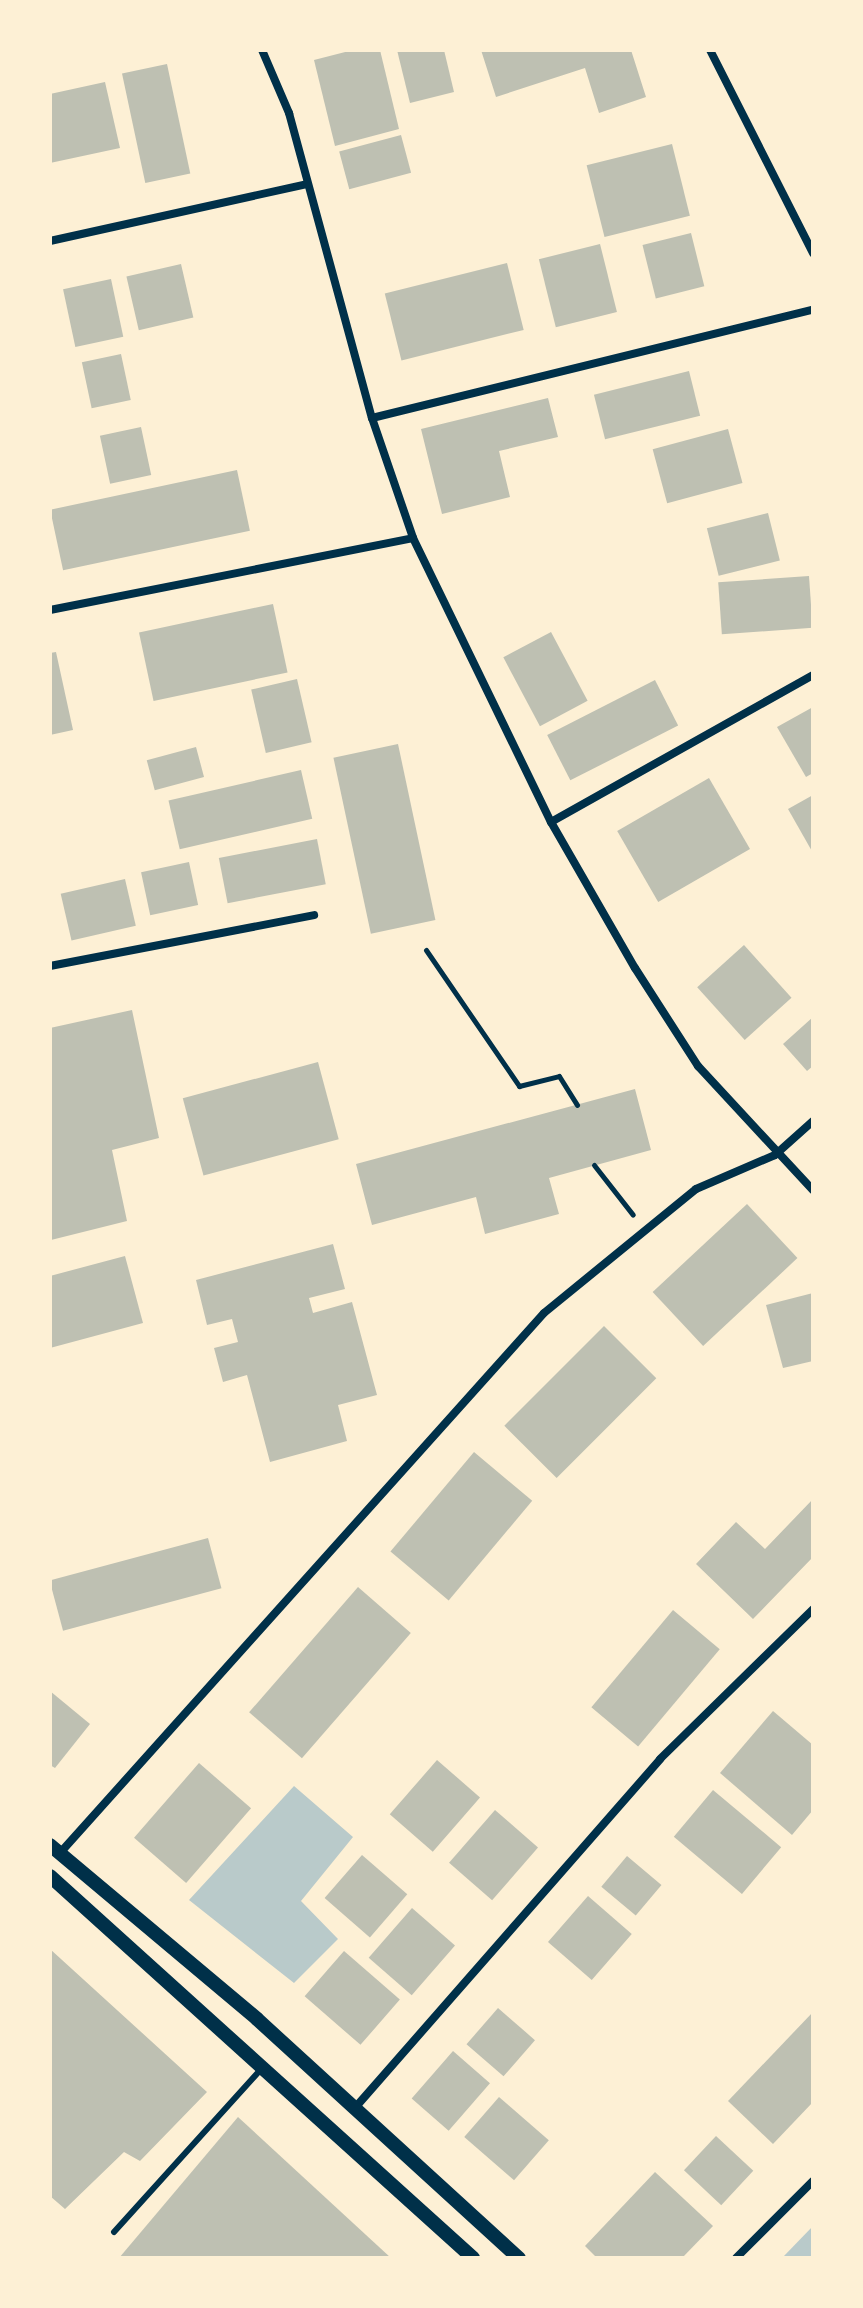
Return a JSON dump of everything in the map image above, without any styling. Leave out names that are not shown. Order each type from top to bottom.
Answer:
[{"type":"street","points":[[262,50],[289,113],[372,418],[413,538],[551,822],[698,1066],[775,1155],[813,1190]]},
{"type":"street","points":[[710,50],[813,253]]},
{"type":"street","points":[[50,241],[307,184]]},
{"type":"street","points":[[372,418],[813,310]]},
{"type":"street","points":[[50,610],[413,538]]},
{"type":"street","points":[[551,822],[813,675]]},
{"type":"street","points":[[50,966],[314,915]]},
{"type":"street","points":[[519,2258],[354,2109],[55,1849],[544,1313],[696,1189],[775,1155],[813,1121]]},
{"type":"street","points":[[354,2109],[660,1759],[813,1609]]},
{"type":"street","points":[[50,1876],[473,2258]]},
{"type":"street","points":[[736,2258],[813,2181]]},
{"type":"lane","points":[[114,2232],[262,2068]]},
{"type":"path","points":[[426,950],[519,1086],[559,1076],[577,1105]]},
{"type":"path","points":[[594,1165],[645,1231]]},
{"type":"shaded area","points":[[294,1786],[353,1837],[301,1901],[338,1939],[294,1983],[189,1900]]},
{"type":"shaded area","points":[[813,2226],[813,2258],[782,2258]]},
{"type":"building","points":[[353,50],[380,50],[399,129],[335,146],[314,60]]},
{"type":"building","points":[[397,50],[444,50],[454,92],[410,103]]},
{"type":"building","points":[[481,50],[631,50],[646,97],[599,113],[585,68],[496,97]]},
{"type":"building","points":[[167,64],[190,174],[145,183],[122,74]]},
{"type":"building","points":[[105,82],[120,148],[50,163],[50,94]]},
{"type":"building","points":[[401,135],[411,173],[349,189],[339,152]]},
{"type":"building","points":[[672,144],[690,216],[605,237],[587,165]]},
{"type":"building","points":[[691,233],[704,286],[656,298],[642,245]]},
{"type":"building","points":[[600,244],[617,312],[556,327],[539,259]]},
{"type":"building","points":[[507,263],[524,330],[401,360],[385,293]]},
{"type":"building","points":[[181,264],[193,318],[139,330],[126,277]]},
{"type":"building","points":[[111,279],[123,337],[75,347],[63,289]]},
{"type":"building","points":[[121,354],[131,400],[92,408],[82,362]]},
{"type":"building","points":[[689,371],[700,416],[605,439],[594,395]]},
{"type":"building","points":[[548,398],[558,437],[499,451],[510,497],[442,514],[421,429]]},
{"type":"building","points":[[141,427],[151,475],[110,484],[100,436]]},
{"type":"building","points":[[728,429],[742,483],[667,503],[653,449]]},
{"type":"building","points":[[237,470],[250,531],[63,570],[50,510]]},
{"type":"building","points":[[768,513],[780,561],[719,576],[707,528]]},
{"type":"building","points":[[809,576],[813,628],[722,634],[718,582]]},
{"type":"building","points":[[273,604],[288,672],[154,701],[139,632]]},
{"type":"building","points":[[551,632],[588,701],[540,726],[503,657]]},
{"type":"building","points":[[56,652],[73,730],[50,735],[50,653]]},
{"type":"building","points":[[297,679],[312,742],[266,753],[251,690]]},
{"type":"building","points":[[655,680],[678,725],[570,780],[547,735]]},
{"type":"building","points":[[813,707],[813,773],[806,777],[777,727]]},
{"type":"building","points":[[398,744],[435,920],[371,934],[333,758]]},
{"type":"building","points":[[196,747],[204,777],[155,790],[147,760]]},
{"type":"building","points":[[301,770],[312,819],[180,849],[168,801]]},
{"type":"building","points":[[709,778],[750,849],[658,902],[617,831]]},
{"type":"building","points":[[813,795],[813,853],[788,809]]},
{"type":"building","points":[[317,839],[326,884],[228,903],[219,858]]},
{"type":"building","points":[[189,862],[198,905],[150,915],[141,872]]},
{"type":"building","points":[[125,879],[136,926],[71,941],[61,894]]},
{"type":"building","points":[[744,945],[792,998],[745,1040],[697,987]]},
{"type":"building","points":[[132,1010],[159,1138],[112,1150],[127,1221],[51,1240],[50,1028]]},
{"type":"building","points":[[813,1017],[813,1066],[807,1071],[783,1044]]},
{"type":"building","points":[[318,1062],[339,1139],[203,1176],[183,1098]]},
{"type":"building","points":[[635,1089],[651,1150],[549,1178],[559,1214],[485,1234],[476,1197],[372,1225],[356,1164]]},
{"type":"building","points":[[747,1204],[797,1258],[703,1346],[653,1292]]},
{"type":"building","points":[[333,1244],[345,1289],[309,1298],[313,1313],[352,1302],[377,1395],[338,1405],[347,1441],[270,1462],[247,1375],[223,1382],[214,1348],[238,1342],[232,1319],[207,1325],[196,1280]]},
{"type":"building","points":[[125,1256],[143,1323],[50,1348],[50,1276]]},
{"type":"building","points":[[813,1293],[813,1361],[783,1368],[766,1305]]},
{"type":"building","points":[[604,1326],[656,1378],[557,1478],[504,1426]]},
{"type":"building","points":[[474,1452],[532,1501],[449,1600],[390,1552]]},
{"type":"building","points":[[813,1499],[813,1557],[753,1619],[696,1564],[736,1522],[765,1549]]},
{"type":"building","points":[[208,1538],[221,1588],[63,1631],[50,1580]]},
{"type":"building","points":[[358,1587],[411,1633],[302,1758],[249,1712]]},
{"type":"building","points":[[673,1610],[720,1649],[638,1746],[591,1707]]},
{"type":"building","points":[[50,1691],[90,1724],[55,1768],[50,1765]]},
{"type":"building","points":[[773,1711],[813,1745],[813,1810],[792,1835],[720,1773]]},
{"type":"building","points":[[437,1760],[480,1797],[433,1852],[390,1814]]},
{"type":"building","points":[[199,1763],[251,1808],[186,1883],[134,1838]]},
{"type":"building","points":[[713,1790],[781,1847],[742,1894],[674,1837]]},
{"type":"building","points":[[495,1810],[538,1847],[492,1900],[449,1863]]},
{"type":"building","points":[[362,1855],[407,1894],[370,1937],[325,1898]]},
{"type":"building","points":[[627,1856],[661,1885],[636,1916],[601,1887]]},
{"type":"building","points":[[588,1896],[632,1934],[592,1980],[548,1942]]},
{"type":"building","points":[[412,1908],[455,1945],[412,1995],[369,1958]]},
{"type":"building","points":[[50,1949],[207,2092],[140,2161],[124,2152],[65,2209],[50,2196]]},
{"type":"building","points":[[344,1951],[400,2000],[360,2045],[305,1996]]},
{"type":"building","points":[[498,2008],[535,2040],[503,2076],[467,2044]]},
{"type":"building","points":[[813,2012],[813,2102],[773,2144],[728,2101]]},
{"type":"building","points":[[453,2051],[490,2083],[449,2131],[412,2099]]},
{"type":"building","points":[[499,2097],[549,2140],[514,2180],[464,2137]]},
{"type":"building","points":[[238,2117],[391,2258],[119,2258]]},
{"type":"building","points":[[716,2136],[753,2171],[721,2205],[684,2170]]},
{"type":"building","points":[[655,2172],[713,2226],[682,2258],[597,2258],[585,2246]]}]
